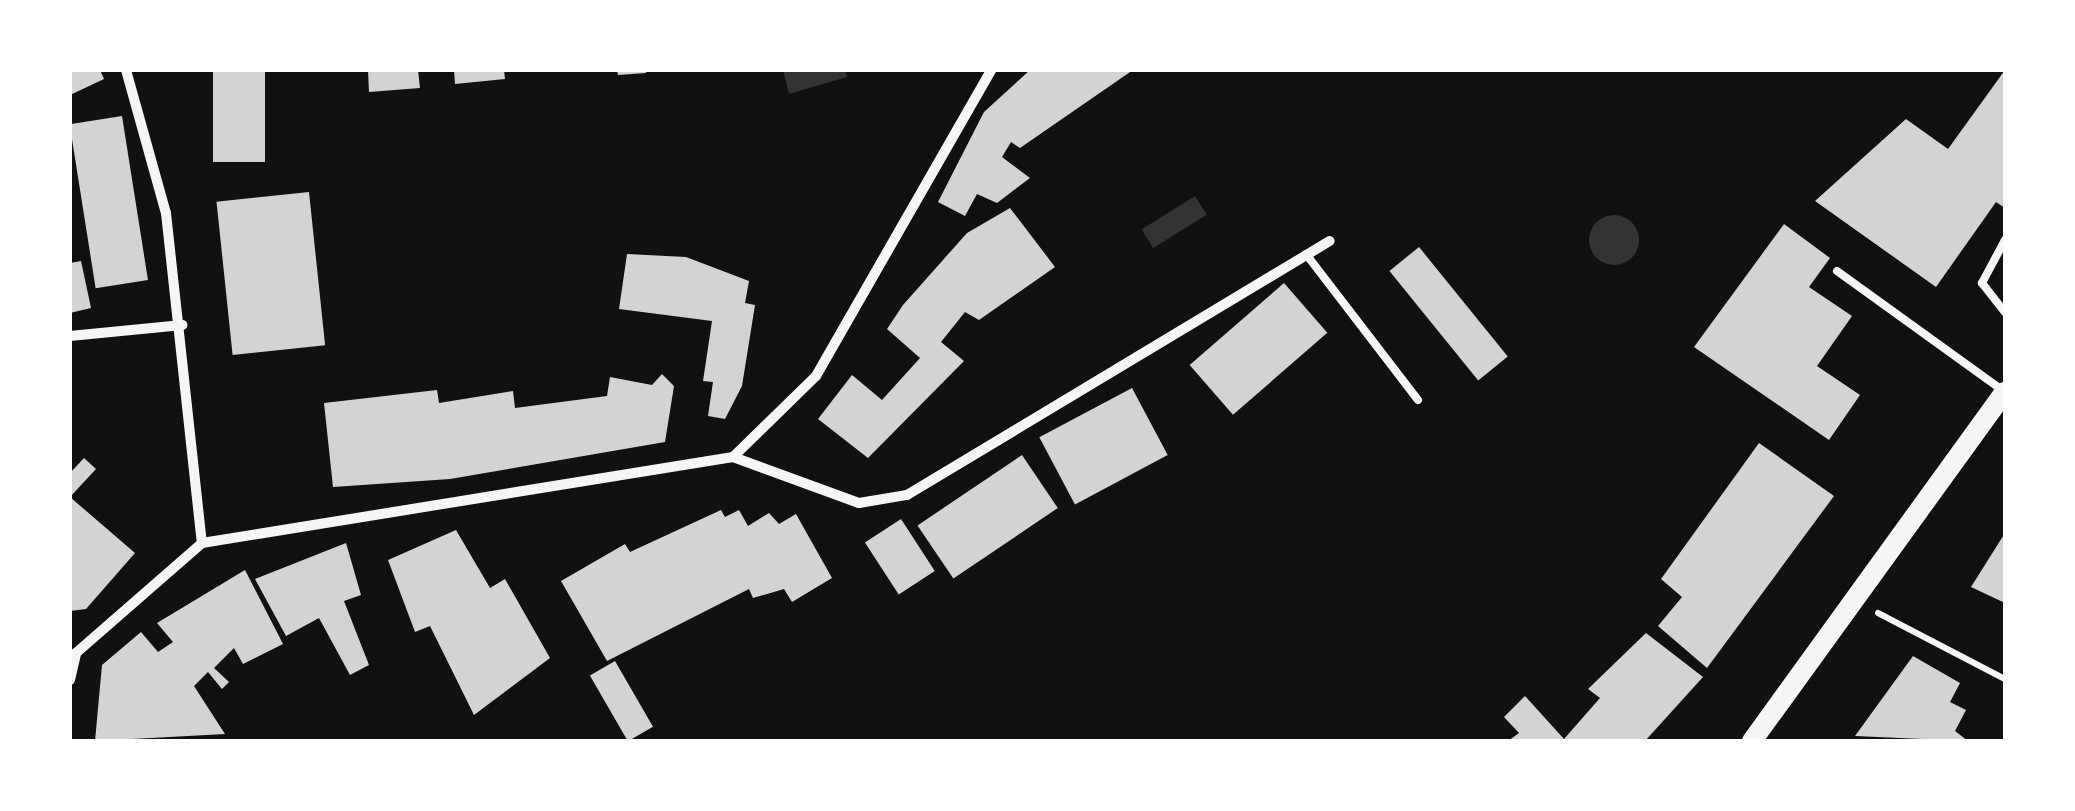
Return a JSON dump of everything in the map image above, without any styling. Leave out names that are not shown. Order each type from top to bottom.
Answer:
[{"type":"main road","points":[[1752,741],[1859,604],[2005,392]]},
{"type":"street","points":[[126,70],[166,213],[182,325],[202,543]]},
{"type":"street","points":[[733,457],[816,376],[991,70]]},
{"type":"street","points":[[70,680],[73,649],[202,543],[733,457],[859,503],[907,495],[1329,241]]},
{"type":"street","points":[[70,336],[182,325]]},
{"type":"lane","points":[[2005,240],[1982,283],[2005,312]]},
{"type":"lane","points":[[1306,254],[1418,400]]},
{"type":"lane","points":[[1837,271],[2005,392]]},
{"type":"path","points":[[1859,604],[2005,679]]},
{"type":"shaded area","points":[[783,70],[845,70],[847,77],[789,94]]},
{"type":"shaded area","points":[[1195,196],[1207,215],[1153,248],[1142,229]]},
{"type":"shaded area","points":[[1614,215],[1632,222],[1639,240],[1632,258],[1614,265],[1596,258],[1589,240],[1596,222]]},
{"type":"building","points":[[70,70],[100,70],[104,79],[70,95]]},
{"type":"building","points":[[213,70],[265,70],[265,162],[213,162]]},
{"type":"building","points":[[368,70],[418,70],[420,88],[369,92]]},
{"type":"building","points":[[454,70],[504,70],[505,79],[455,84]]},
{"type":"building","points":[[617,70],[646,70],[646,73],[618,75]]},
{"type":"building","points":[[1030,70],[1133,70],[1020,148],[1011,142],[1002,157],[1030,178],[997,203],[977,194],[965,216],[938,202],[984,112]]},
{"type":"building","points":[[2005,70],[2005,208],[1996,202],[1936,287],[1815,201],[1906,119],[1948,149]]},
{"type":"building","points":[[122,116],[148,280],[96,288],[70,124]]},
{"type":"building","points":[[309,192],[325,345],[233,355],[217,202]]},
{"type":"building","points":[[1010,208],[1055,267],[979,320],[965,312],[941,342],[964,361],[868,458],[818,419],[852,375],[882,400],[920,358],[887,329],[903,305],[967,233]]},
{"type":"building","points":[[1784,224],[1830,258],[1809,287],[1852,316],[1817,366],[1860,395],[1829,440],[1694,347]]},
{"type":"building","points":[[1419,247],[1508,357],[1478,380],[1389,271]]},
{"type":"building","points":[[627,254],[686,257],[749,281],[745,303],[755,305],[742,386],[725,419],[708,416],[713,382],[703,381],[712,321],[619,309]]},
{"type":"building","points":[[81,261],[91,308],[70,313],[70,263]]},
{"type":"building","points":[[1284,283],[1327,333],[1233,415],[1190,365]]},
{"type":"building","points":[[662,374],[674,386],[665,442],[450,479],[333,487],[324,403],[437,390],[439,403],[513,391],[515,408],[607,396],[610,377],[652,385]]},
{"type":"building","points":[[1132,388],[1168,455],[1075,504],[1039,437]]},
{"type":"building","points":[[1759,443],[1834,496],[1707,668],[1658,626],[1682,597],[1661,579]]},
{"type":"building","points":[[1022,455],[1058,508],[953,579],[918,525]]},
{"type":"building","points":[[84,458],[96,469],[70,497],[70,473]]},
{"type":"building","points":[[70,497],[135,553],[86,609],[70,611]]},
{"type":"building","points":[[721,510],[725,517],[739,510],[748,526],[769,513],[779,524],[796,514],[832,578],[792,602],[784,589],[753,598],[749,589],[607,661],[561,581],[625,544],[630,552]]},
{"type":"building","points":[[901,519],[935,571],[899,594],[865,542]]},
{"type":"building","points":[[456,530],[490,588],[505,579],[550,658],[474,715],[430,626],[415,632],[388,560]]},
{"type":"building","points":[[2005,533],[2005,603],[1971,587]]},
{"type":"building","points":[[346,543],[361,595],[344,601],[369,665],[350,675],[319,618],[286,636],[255,579]]},
{"type":"building","points":[[245,570],[283,644],[243,664],[234,648],[214,668],[229,682],[222,689],[208,672],[194,686],[225,734],[95,741],[102,665],[141,632],[158,652],[173,642],[157,623]]},
{"type":"building","points":[[1646,633],[1703,677],[1645,741],[1508,741],[1519,733],[1504,717],[1525,696],[1564,739],[1600,698],[1588,689]]},
{"type":"building","points":[[1913,656],[1960,683],[1950,702],[1966,710],[1955,731],[1968,741],[1855,736]]},
{"type":"building","points":[[615,661],[653,727],[628,741],[590,676]]}]
